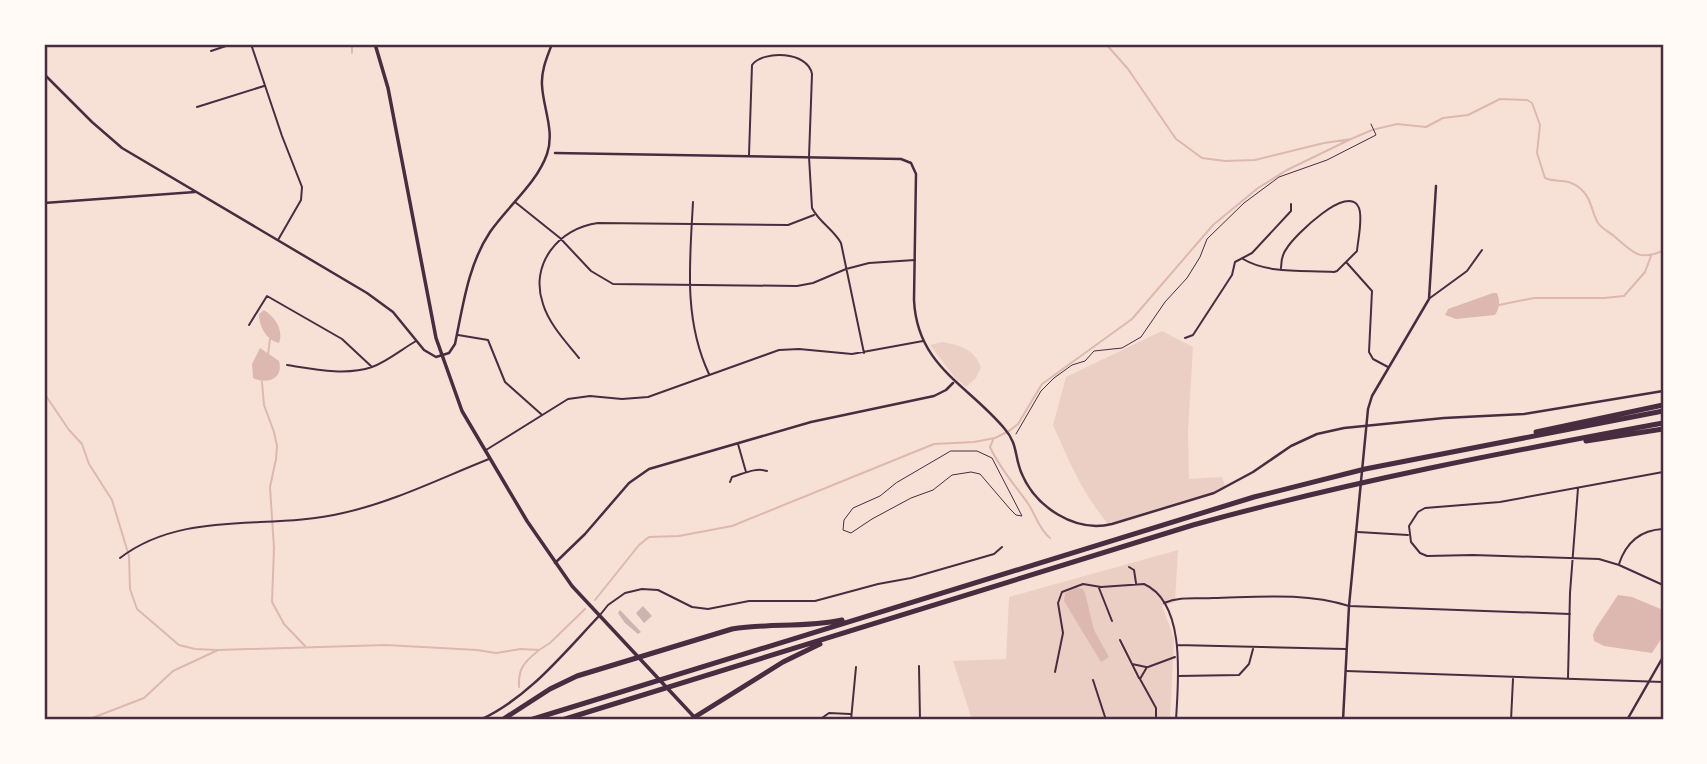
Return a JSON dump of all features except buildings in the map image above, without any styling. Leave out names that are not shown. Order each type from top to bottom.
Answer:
[{"type":"highway","points":[[1488,445],[1571,423],[1663,405]]},
{"type":"highway","points":[[530,720],[1254,496],[1343,474],[1663,411]]},
{"type":"highway","points":[[562,720],[1257,507],[1334,488],[1663,423]]},
{"type":"highway","points":[[1548,445],[1608,439],[1663,429]]},
{"type":"highway","points":[[502,720],[563,682],[732,629],[748,626],[821,625],[893,608]]},
{"type":"highway","points":[[694,720],[783,662],[848,632]]},
{"type":"highway","points":[[582,720],[599,720]]},
{"type":"main road","points":[[375,44],[388,88],[431,311],[442,356],[462,411],[555,564],[598,616],[694,720]]},
{"type":"street","points":[[211,51],[232,44]]},
{"type":"street","points":[[251,44],[302,187],[301,200],[277,241]]},
{"type":"street","points":[[44,74],[106,136],[139,159],[367,293],[393,312],[430,356],[442,356],[452,351],[467,285],[489,233],[537,172],[547,153],[550,135],[542,83],[543,70],[552,44]]},
{"type":"street","points":[[749,156],[751,71],[756,60],[766,56],[802,59],[811,68],[810,201],[815,214],[836,234],[841,243],[863,353]]},
{"type":"street","points":[[197,107],[265,86]]},
{"type":"street","points":[[547,153],[901,159],[911,163],[916,174],[914,315],[923,341],[954,382],[1007,431],[1015,444],[1023,475],[1031,489],[1043,502],[1070,521],[1090,527],[1101,527],[1214,493],[1234,484],[1303,439],[1317,433],[1444,418],[1524,414],[1663,391]]},
{"type":"street","points":[[1429,299],[1436,186]]},
{"type":"street","points":[[44,203],[195,192]]},
{"type":"street","points":[[514,201],[560,237],[591,271],[614,284],[797,286],[869,263],[915,260]]},
{"type":"street","points":[[692,202],[690,286],[693,330],[709,374]]},
{"type":"street","points":[[1242,259],[1255,266],[1281,268],[1334,272],[1348,263],[1357,251],[1360,211],[1354,202],[1338,202],[1321,215],[1287,246],[1281,268]]},
{"type":"street","points":[[1185,338],[1193,335],[1232,275],[1235,262],[1252,253],[1291,211],[1291,204]]},
{"type":"street","points":[[579,358],[550,318],[541,297],[541,274],[545,260],[560,237],[574,229],[598,223],[788,225],[815,214]]},
{"type":"street","points":[[1343,720],[1355,532],[1370,400],[1429,299],[1467,272],[1482,250]]},
{"type":"street","points":[[1348,263],[1372,290],[1369,352],[1373,359],[1389,368]]},
{"type":"street","points":[[249,325],[267,296],[342,339],[372,367]]},
{"type":"street","points":[[457,335],[488,340],[505,382],[541,415]]},
{"type":"street","points":[[287,365],[340,371],[372,367],[416,341]]},
{"type":"street","points":[[485,450],[541,415],[575,398],[648,397],[779,350],[811,349],[839,354],[863,353],[923,341]]},
{"type":"street","points":[[555,564],[638,475],[654,467],[811,422],[934,396],[954,382]]},
{"type":"street","points":[[738,443],[747,472]]},
{"type":"street","points":[[120,558],[152,538],[170,531],[288,521],[369,506],[489,459]]},
{"type":"street","points":[[730,482],[732,477],[747,472],[761,469],[767,471]]},
{"type":"street","points":[[1663,472],[1492,503],[1425,508],[1413,519],[1409,535],[1415,548],[1427,556],[1600,559],[1663,585]]},
{"type":"street","points":[[1569,679],[1578,487]]},
{"type":"street","points":[[1619,565],[1634,538],[1663,529]]},
{"type":"street","points":[[1355,532],[1409,535]]},
{"type":"street","points":[[480,720],[502,708],[532,685],[598,616],[616,599],[632,590],[658,590],[692,607],[708,610],[749,601],[816,601],[878,584],[911,579],[993,554],[1002,547]]},
{"type":"street","points":[[1129,567],[1134,570],[1136,584]]},
{"type":"street","points":[[1055,672],[1063,633],[1058,603],[1062,592],[1083,584],[1098,587],[1136,584],[1150,586],[1164,603],[1175,628],[1176,720]]},
{"type":"street","points":[[1098,587],[1112,621]]},
{"type":"street","points":[[1164,603],[1182,598],[1251,596],[1325,599],[1349,606],[1570,614]]},
{"type":"street","points":[[1120,640],[1156,708],[1156,720]]},
{"type":"street","points":[[1177,645],[1347,649]]},
{"type":"street","points":[[1177,676],[1240,675],[1249,664],[1254,646]]},
{"type":"street","points":[[1132,664],[1147,667],[1177,656]]},
{"type":"street","points":[[1627,720],[1663,657]]},
{"type":"street","points":[[919,666],[920,720]]},
{"type":"street","points":[[851,720],[856,667]]},
{"type":"street","points":[[1140,679],[1147,667]]},
{"type":"street","points":[[1346,671],[1663,682]]},
{"type":"street","points":[[1511,720],[1513,677]]},
{"type":"street","points":[[1093,680],[1106,720]]},
{"type":"street","points":[[819,720],[829,713],[852,714]]},
{"type":"path","points":[[1011,437],[1019,429],[1041,391],[1054,378],[1072,365],[1085,361],[1094,351],[1122,348],[1141,337],[1165,302],[1188,278],[1207,239],[1244,202],[1279,177],[1326,160],[1376,135],[1371,124]]},
{"type":"path","points":[[951,451],[977,451],[992,458],[1015,502],[1021,512],[1020,517],[980,474],[956,474],[933,490],[911,498],[851,533],[845,532],[842,527],[853,508],[880,496],[896,483],[951,451]]},
{"type":"shaded area","points":[[1497,293],[1499,301],[1495,315],[1456,319],[1445,315],[1448,309]]},
{"type":"shaded area","points":[[264,310],[278,324],[279,343],[270,339],[262,328],[259,314]]},
{"type":"shaded area","points":[[1162,331],[1193,347],[1188,432],[1189,479],[1222,477],[1226,488],[1109,525],[1084,490],[1053,425],[1066,377]]},
{"type":"shaded area","points":[[942,342],[966,349],[978,361],[981,367],[976,378],[966,387],[956,379],[930,345]]},
{"type":"shaded area","points":[[260,348],[279,361],[279,372],[273,379],[264,381],[253,378],[252,364]]},
{"type":"shaded area","points":[[1178,550],[1175,602],[1162,606],[1174,638],[1170,720],[972,720],[953,661],[1006,659],[1009,597]]},
{"type":"shaded area","points":[[1077,588],[1083,589],[1085,593],[1094,630],[1109,657],[1101,662],[1064,601],[1065,593]]},
{"type":"shaded area","points":[[1618,595],[1632,597],[1663,610],[1663,636],[1652,653],[1604,646],[1594,641],[1596,628]]},
{"type":"waterway","points":[[352,44],[352,53]]},
{"type":"waterway","points":[[1106,44],[1128,69],[1176,139],[1202,158],[1225,161],[1255,160],[1351,139],[1397,124],[1426,127],[1443,118],[1468,115],[1500,99],[1527,100],[1532,103],[1540,125],[1537,153],[1545,178],[1566,181],[1581,189],[1600,225],[1632,251],[1642,255],[1663,251]]},
{"type":"waterway","points":[[595,600],[639,545],[649,537],[679,536],[732,526],[934,444],[974,442],[995,438],[1009,431],[1018,424],[1042,384],[1132,319],[1213,225],[1258,188],[1287,170],[1351,139]]},
{"type":"waterway","points":[[1499,305],[1534,298],[1624,296],[1645,272],[1651,256]]},
{"type":"waterway","points":[[268,355],[270,339]]},
{"type":"waterway","points":[[262,382],[264,405],[277,446],[270,487],[274,548],[272,602],[284,624],[305,646]]},
{"type":"waterway","points":[[44,393],[82,444],[89,464],[112,500],[129,556],[130,589],[137,609],[179,645],[217,650]]},
{"type":"waterway","points":[[993,440],[990,447],[998,463],[1050,538]]},
{"type":"waterway","points":[[87,720],[144,698],[173,671],[218,650],[386,645],[496,653],[521,649],[539,650],[585,609]]},
{"type":"waterway","points":[[519,687],[523,666],[538,651]]}]
